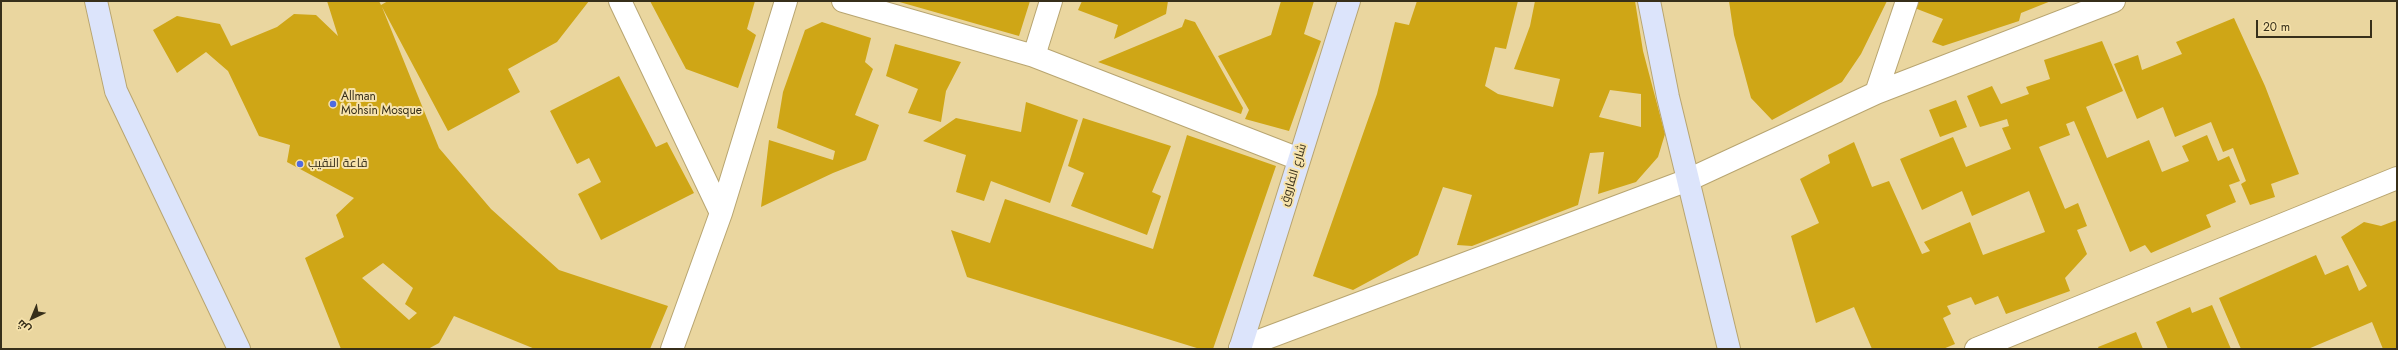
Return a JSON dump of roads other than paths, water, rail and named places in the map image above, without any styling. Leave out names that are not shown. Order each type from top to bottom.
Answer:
[{"type":"street","points":[[96,1],[116,91],[239,349]]},
{"type":"street","points":[[620,1],[721,213]]},
{"type":"street","points":[[672,349],[721,213],[786,1]]},
{"type":"street","points":[[843,1],[1034,56],[1299,159]]},
{"type":"street","points":[[1034,56],[1051,1]]},
{"type":"street","name":"شارع الفاروق","points":[[1240,349],[1349,1]]},
{"type":"street","points":[[1649,1],[1688,180],[1729,349]]},
{"type":"street","points":[[1876,93],[1907,1]]},
{"type":"street","points":[[1240,349],[1688,180],[1876,93],[2114,1]]},
{"type":"street","points":[[1976,349],[2397,178]]},
{"type":"place","name":"Allman Mohsin Mosque","points":[[333,104]]},
{"type":"place","name":"قاعة النقيب","points":[[300,164]]}]
